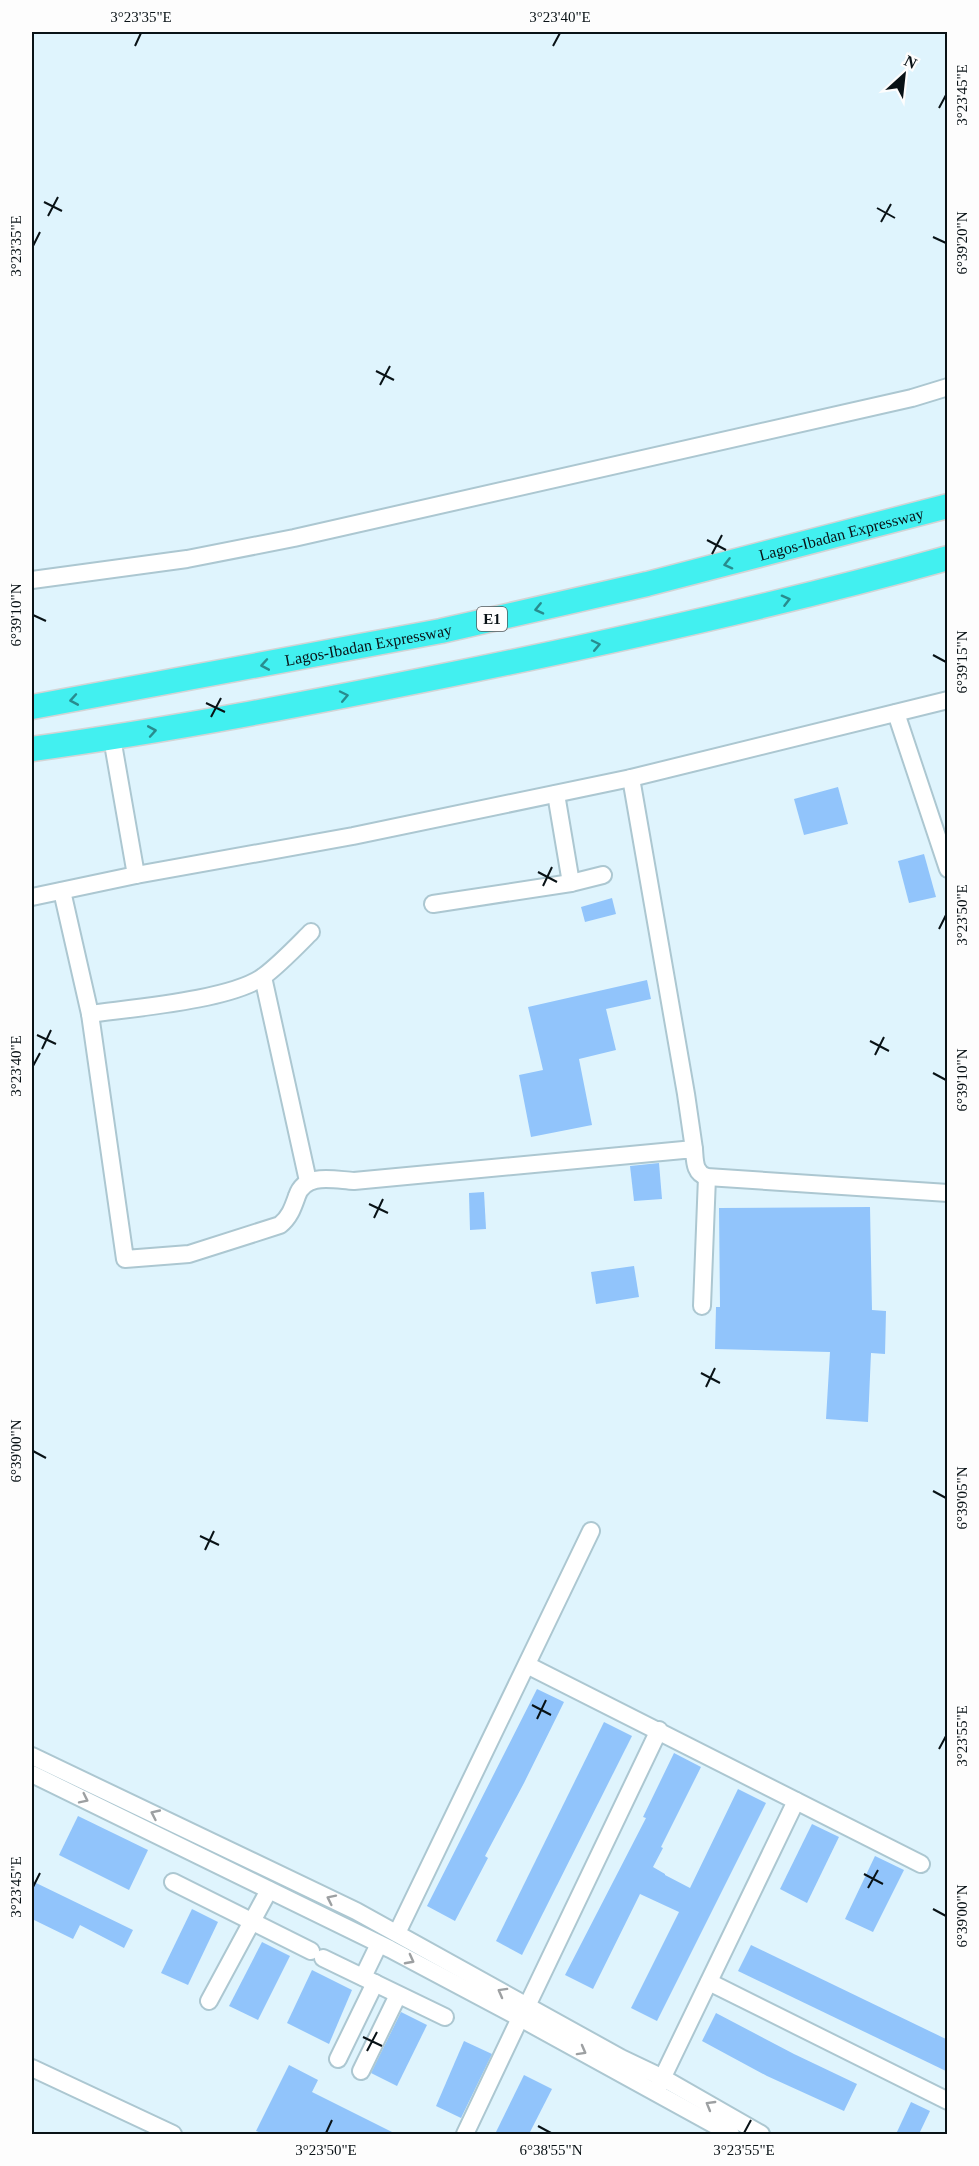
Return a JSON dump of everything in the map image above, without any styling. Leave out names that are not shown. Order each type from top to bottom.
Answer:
[{"type":"highway","name":"Lagos-Ibadan Expressway","points":[[32,707],[441,631],[647,584],[948,506]]},
{"type":"highway","points":[[32,749],[112,738],[316,702],[627,639],[877,578],[948,558]]},
{"type":"street","points":[[32,580],[187,559],[294,538],[901,400],[948,387]]},
{"type":"street","points":[[32,897],[136,875],[353,836],[631,778],[948,700]]},
{"type":"street","points":[[896,713],[948,869]]},
{"type":"street","points":[[112,738],[136,875]]},
{"type":"street","points":[[631,778],[686,1094],[695,1167],[702,1175],[708,1177],[948,1192]]},
{"type":"street","points":[[556,794],[571,883]]},
{"type":"street","points":[[433,904],[571,883],[603,875]]},
{"type":"street","points":[[62,891],[90,1014],[125,1258],[189,1254],[280,1225],[295,1206],[298,1194],[308,1181],[354,1181],[694,1149]]},
{"type":"street","points":[[90,1014],[194,999],[237,989],[263,977],[312,932]]},
{"type":"street","points":[[263,977],[308,1181]]},
{"type":"street","points":[[702,1306],[708,1177]]},
{"type":"street","points":[[397,1933],[591,1531]]},
{"type":"street","points":[[527,1665],[921,1864]]},
{"type":"street","points":[[465,2134],[659,1730]]},
{"type":"street","points":[[32,1756],[356,1911],[397,1933],[524,2012],[659,2086],[761,2134]]},
{"type":"street","points":[[32,1774],[347,1929],[524,2012]]},
{"type":"street","points":[[107,1810],[113,1794]]},
{"type":"street","points":[[659,2086],[796,1801]]},
{"type":"street","points":[[173,1882],[445,2017]]},
{"type":"street","points":[[209,2001],[269,1890]]},
{"type":"street","points":[[347,1929],[356,1911]]},
{"type":"street","points":[[338,2059],[369,1980],[379,1944]]},
{"type":"street","points":[[709,1982],[948,2101]]},
{"type":"street","points":[[361,2071],[398,1995]]},
{"type":"street","points":[[32,2068],[173,2134]]},
{"type":"street","points":[[659,2086],[731,2134]]},
{"type":"building","points":[[838,787],[848,824],[804,835],[794,799]]},
{"type":"building","points":[[924,854],[936,897],[909,903],[898,861]]},
{"type":"building","points":[[612,898],[616,914],[585,922],[581,907]]},
{"type":"building","points":[[647,980],[651,999],[606,1009],[616,1050],[579,1059],[592,1125],[531,1137],[519,1075],[543,1070],[528,1007]]},
{"type":"building","points":[[659,1163],[662,1199],[634,1201],[630,1166]]},
{"type":"building","points":[[484,1192],[486,1229],[470,1230],[469,1193]]},
{"type":"building","points":[[870,1207],[872,1310],[886,1311],[885,1354],[871,1353],[868,1422],[826,1419],[830,1352],[715,1349],[716,1307],[720,1307],[719,1208]]},
{"type":"building","points":[[634,1266],[639,1297],[596,1304],[591,1272]]},
{"type":"building","points":[[537,1689],[564,1702],[485,1856],[488,1858],[455,1921],[427,1906]]},
{"type":"building","points":[[604,1722],[632,1736],[522,1955],[496,1941]]},
{"type":"building","points":[[674,1753],[701,1767],[653,1867],[665,1875],[690,1888],[738,1789],[766,1803],[657,2021],[631,2008],[679,1912],[640,1894],[593,1989],[565,1975],[646,1818],[643,1817]]},
{"type":"building","points":[[78,1816],[148,1850],[129,1890],[59,1855]]},
{"type":"building","points":[[812,1824],[839,1837],[807,1903],[780,1889]]},
{"type":"building","points":[[875,1856],[904,1870],[873,1932],[845,1919]]},
{"type":"building","points":[[32,1881],[133,1930],[124,1948],[80,1925],[73,1939],[32,1919]]},
{"type":"building","points":[[192,1909],[218,1922],[188,1985],[161,1973]]},
{"type":"building","points":[[262,1942],[290,1956],[258,2020],[229,2006]]},
{"type":"building","points":[[751,1945],[948,2040],[948,2072],[738,1971]]},
{"type":"building","points":[[312,1970],[352,1990],[329,2044],[287,2023]]},
{"type":"building","points":[[401,2012],[427,2025],[397,2086],[371,2073]]},
{"type":"building","points":[[716,2013],[857,2084],[844,2111],[767,2076],[702,2041]]},
{"type":"building","points":[[464,2041],[492,2054],[461,2118],[436,2106]]},
{"type":"building","points":[[289,2065],[318,2080],[312,2092],[396,2134],[264,2134],[256,2131]]},
{"type":"building","points":[[524,2075],[552,2089],[529,2134],[495,2134]]},
{"type":"building","points":[[911,2102],[930,2111],[919,2134],[896,2134]]}]
